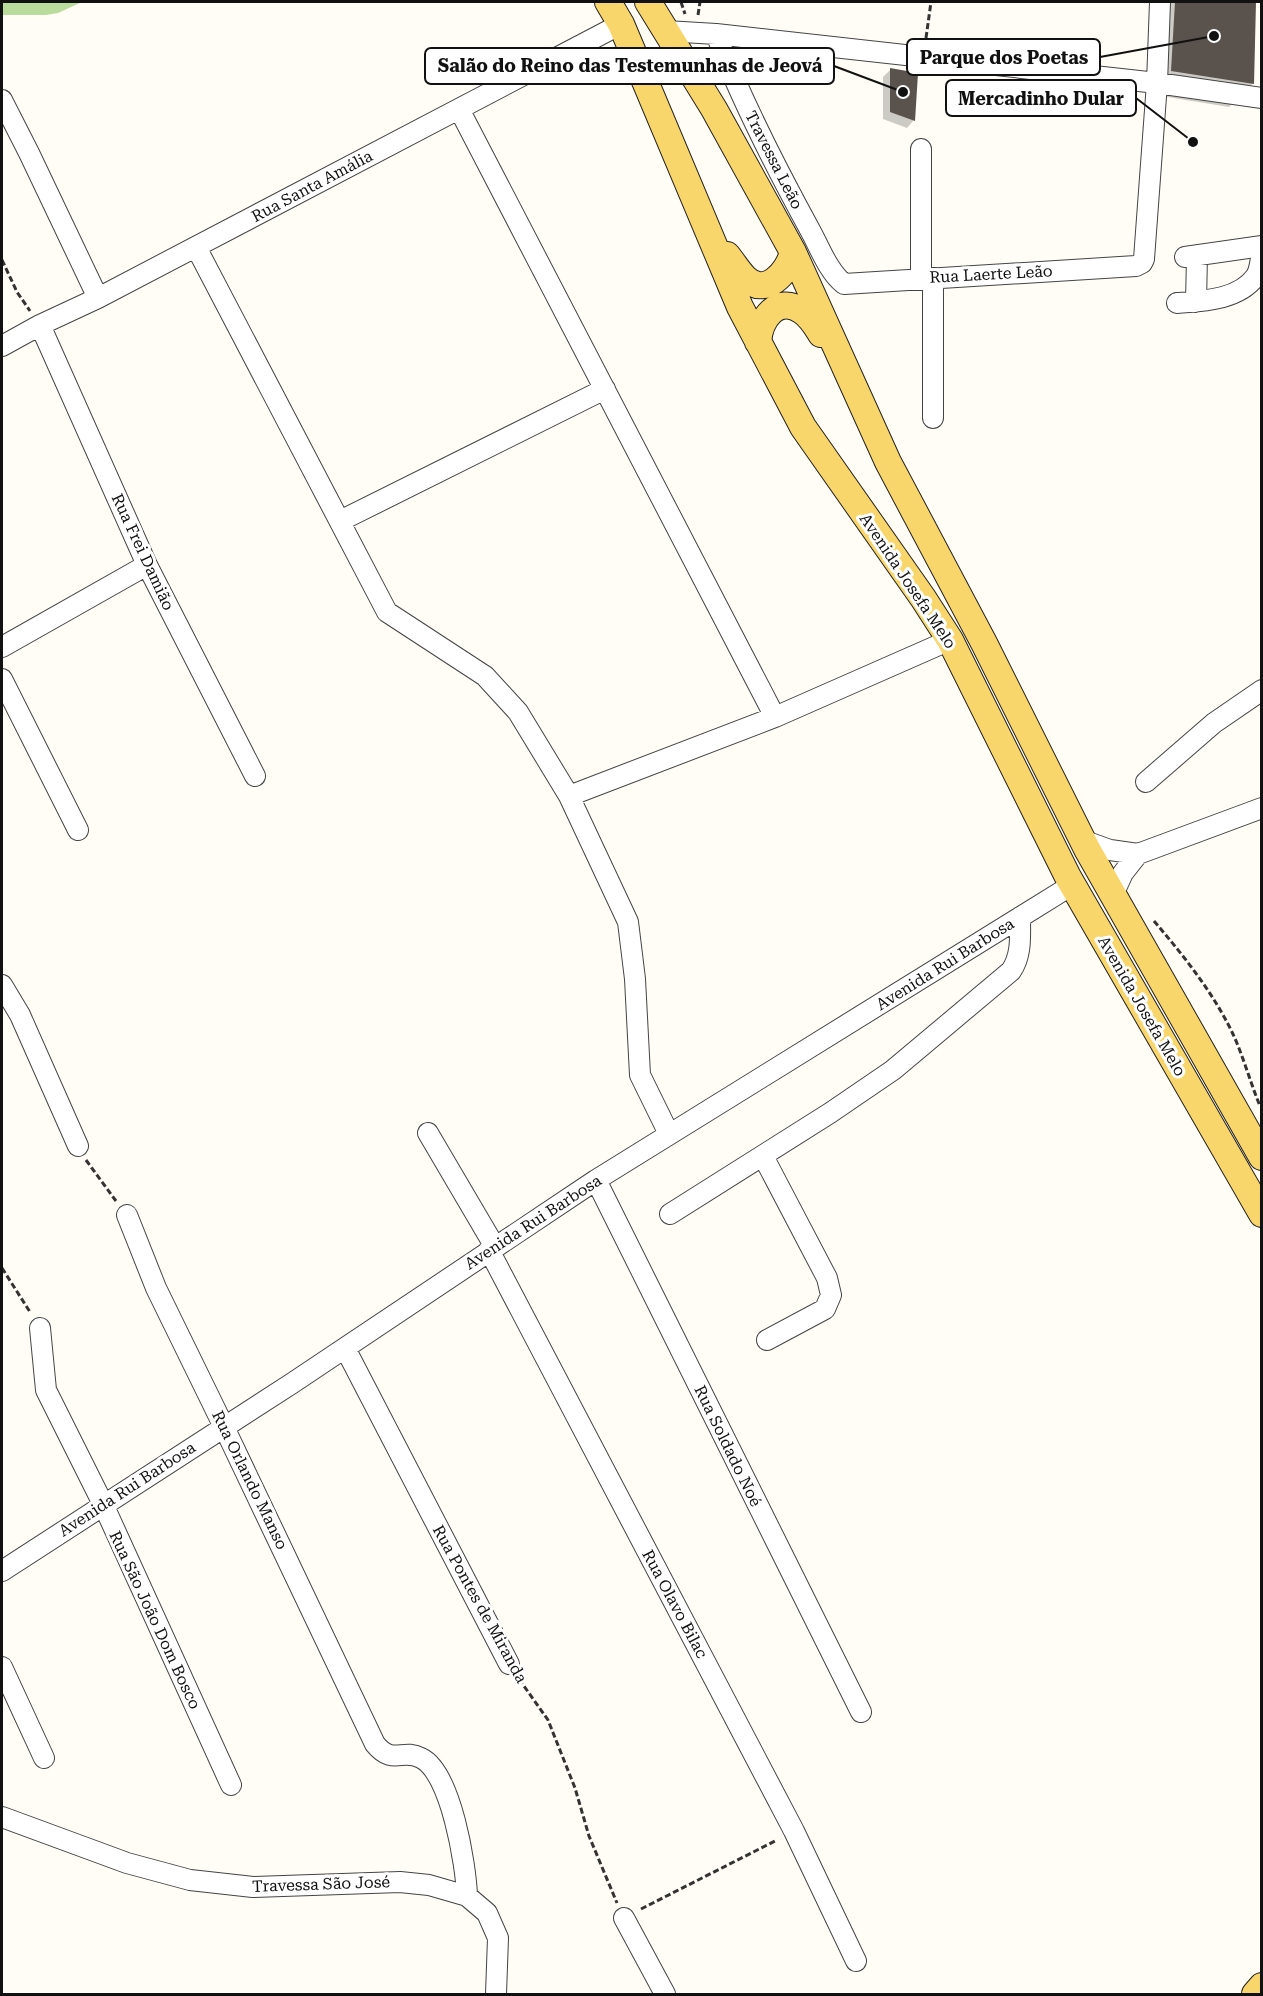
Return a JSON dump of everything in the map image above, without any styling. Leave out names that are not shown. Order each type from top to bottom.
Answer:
[{"type":"main road","name":"Avenida Josefa Melo","points":[[608,2],[621,24],[704,223],[758,342],[803,427],[950,640],[1072,885],[1262,1214]]},
{"type":"main road","name":"Avenida Josefa Melo","points":[[648,2],[714,109],[779,200],[793,252],[888,462],[984,644],[1112,897],[1180,1011],[1262,1157]]},
{"type":"main road","points":[[704,223],[746,279],[756,285],[766,285],[776,280],[784,272],[793,252]]},
{"type":"main road","points":[[758,342],[759,331],[769,313],[784,305],[795,307],[811,320],[844,366]]},
{"type":"main road","points":[[1255,1995],[1262,1986]]},
{"type":"street","points":[[1157,83],[1160,2]]},
{"type":"street","name":"Rua Santa Amália","points":[[2,345],[98,298],[621,24]]},
{"type":"street","points":[[666,32],[716,34],[1157,83],[1262,98]]},
{"type":"street","name":"Travessa Leão","points":[[716,34],[779,200],[841,282]]},
{"type":"street","name":"Rua Laerte Leão","points":[[841,282],[848,284],[1136,266],[1142,263],[1157,83]]},
{"type":"street","points":[[2,100],[98,298]]},
{"type":"street","points":[[459,109],[775,717]]},
{"type":"street","points":[[921,150],[933,418]]},
{"type":"street","points":[[1262,246],[1191,256],[1186,303],[1229,295],[1248,284],[1256,276],[1262,253]]},
{"type":"street","points":[[196,247],[387,612],[485,675],[518,712],[569,796],[628,922],[635,978],[640,1075],[669,1134]]},
{"type":"street","name":"Rua Frei Damião","points":[[40,325],[147,565],[255,776]]},
{"type":"street","points":[[339,521],[605,389]]},
{"type":"street","points":[[2,647],[147,565]]},
{"type":"street","points":[[569,796],[775,717],[950,640]]},
{"type":"street","points":[[2,679],[78,830]]},
{"type":"street","points":[[1146,782],[1214,723],[1262,690]]},
{"type":"street","points":[[1082,840],[1116,852],[1138,854],[1262,808]]},
{"type":"street","points":[[1112,897],[1123,873],[1138,854]]},
{"type":"street","name":"Avenida Rui Barbosa","points":[[2,1571],[345,1348],[596,1180],[1072,885]]},
{"type":"street","points":[[670,1214],[763,1156],[892,1070],[1011,971],[1017,962],[1020,950],[1020,917]]},
{"type":"street","points":[[2,985],[20,1015],[78,1146]]},
{"type":"street","name":"Rua Olavo Bilac","points":[[428,1132],[492,1249],[794,1831],[856,1961]]},
{"type":"street","points":[[763,1156],[827,1278],[831,1295],[825,1309],[767,1340]]},
{"type":"street","name":"Rua Soldado Noé","points":[[596,1180],[861,1712]]},
{"type":"street","name":"Rua Orlando Manso","points":[[127,1215],[156,1287],[375,1744],[380,1751],[392,1757],[419,1756],[438,1774],[459,1834],[467,1881],[467,1896]]},
{"type":"street","name":"Rua São João Dom Bosco","points":[[40,1328],[46,1390],[103,1504],[231,1785]]},
{"type":"street","name":"Rua Pontes de Miranda","points":[[345,1348],[509,1664]]},
{"type":"street","points":[[2,1667],[44,1758]]},
{"type":"street","name":"Travessa São José","points":[[2,1817],[128,1863],[190,1880],[253,1887],[400,1882],[429,1885],[467,1896],[487,1913],[498,1938],[496,1995]]},
{"type":"street","points":[[624,1918],[664,1995]]},
{"type":"path","points":[[923,57],[931,2]]},
{"type":"path","points":[[2,260],[17,292],[40,325]]},
{"type":"path","points":[[1152,918],[1191,968],[1232,1032],[1262,1111]]},
{"type":"path","points":[[78,1146],[127,1215]]},
{"type":"path","points":[[2,1268],[40,1328]]},
{"type":"path","name":"Rua Pontes de Miranda","points":[[509,1664],[548,1720],[575,1788],[589,1836],[624,1918]]},
{"type":"path","points":[[624,1918],[794,1831]]},
{"type":"green space","points":[[2,2],[82,2],[58,13],[46,15],[2,15]]},
{"type":"building","points":[[1175,2],[1256,2],[1254,84],[1171,71]]},
{"type":"building","points":[[890,68],[918,73],[915,121],[890,112]]},
{"type":"place","name":"Parque dos Poetas","points":[[1214,36]]},
{"type":"place","name":"Salão do Reino das Testemunhas de Jeová","points":[[903,92]]},
{"type":"place","name":"Mercadinho Dular","points":[[1193,142]]}]
